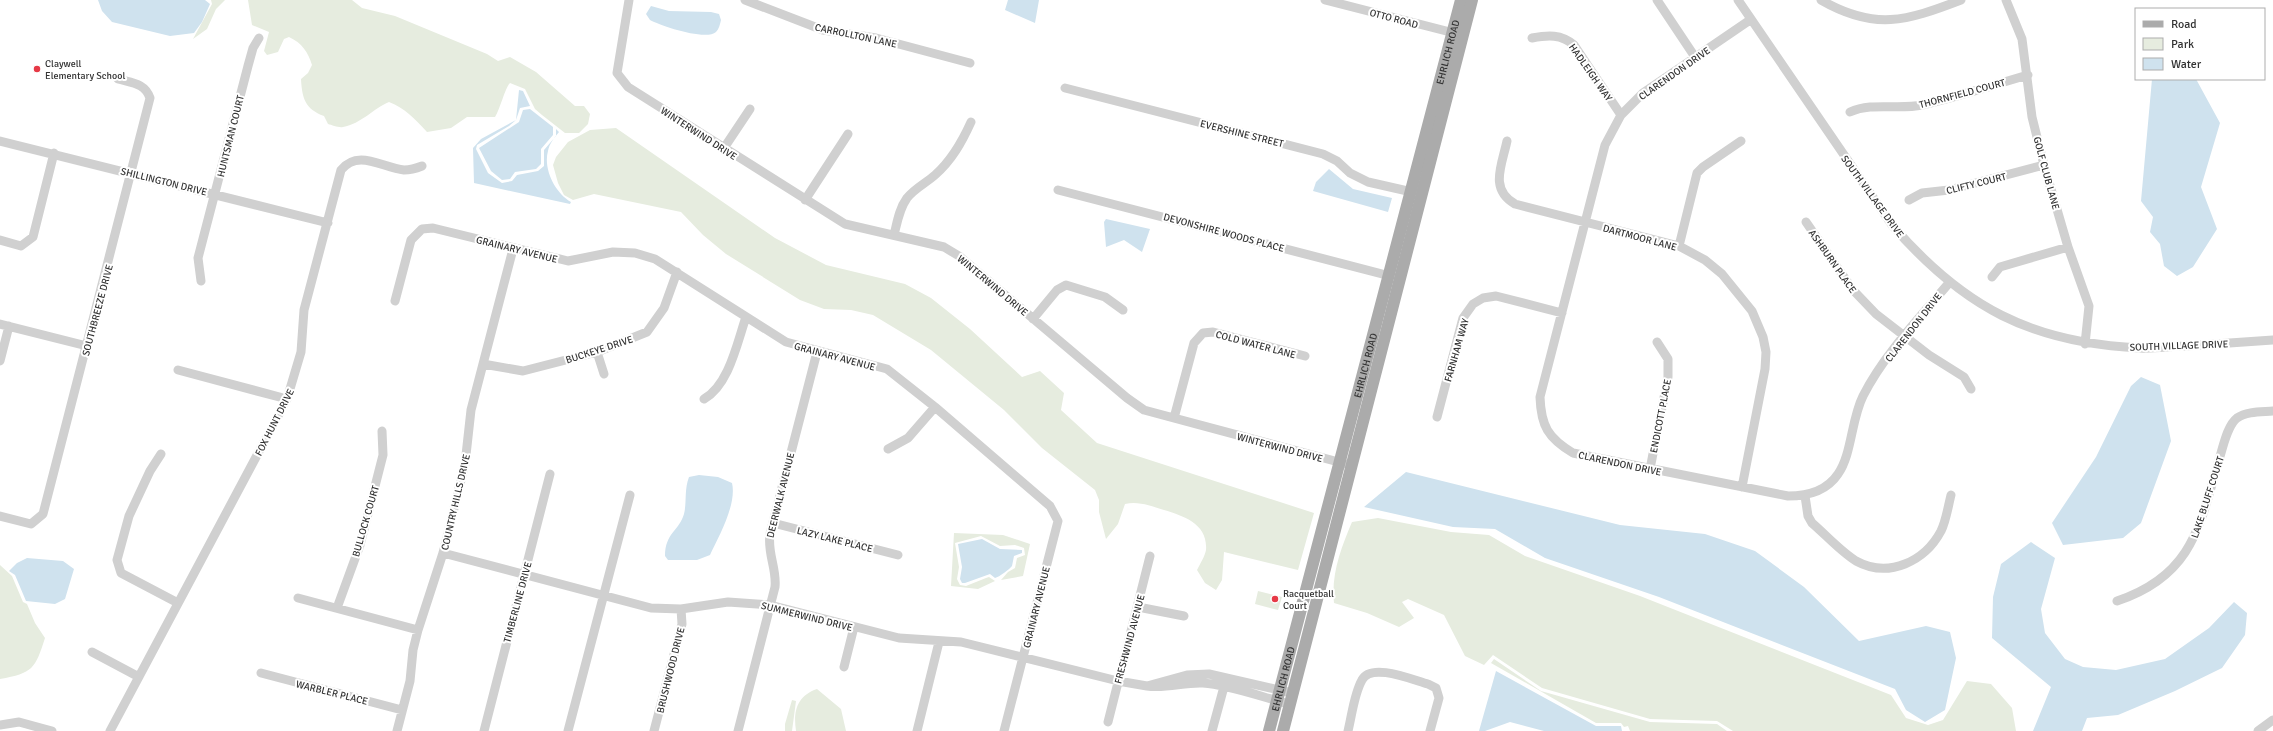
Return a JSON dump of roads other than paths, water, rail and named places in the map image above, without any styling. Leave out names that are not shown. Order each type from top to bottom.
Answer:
[{"type":"main road","name":"EHRLICH ROAD","points":[[1269,731],[1413,233],[1458,35],[1461,0]]},
{"type":"main road","name":"EHRLICH ROAD","points":[[1283,731],[1390,276],[1422,155],[1458,35],[1472,0]]},
{"type":"main road","points":[[1413,233],[1411,226],[1411,212],[1424,160],[1422,155]]},
{"type":"street","name":"CARROLLTON LANE","points":[[745,0],[823,30],[876,38],[970,63]]},
{"type":"street","name":"OTTO ROAD","points":[[1326,0],[1458,35]]},
{"type":"street","points":[[1657,0],[1695,57]]},
{"type":"street","name":"SOUTH VILLAGE DRIVE","points":[[1738,0],[1750,20],[1892,225],[1919,256],[1949,282],[1976,302],[2012,321],[2044,334],[2085,344],[2142,348],[2273,340]]},
{"type":"street","points":[[1821,0],[1838,10],[1865,18],[1893,20],[1918,16],[1961,0]]},
{"type":"street","name":"GOLF CLUB LANE","points":[[2006,0],[2022,39],[2028,75],[2032,117],[2044,165],[2068,247],[2089,306],[2085,344]]},
{"type":"street","name":"WINTERWIND DRIVE","points":[[628,3],[617,73],[628,87],[845,224],[944,247],[959,256],[1127,398],[1144,410],[1345,464]]},
{"type":"street","name":"CLARENDON DRIVE","points":[[1750,20],[1643,92],[1621,115],[1605,145],[1540,397],[1540,414],[1546,430],[1557,444],[1573,453],[1742,488],[1788,496],[1804,496],[1823,489],[1838,474],[1843,463],[1863,396],[1904,337],[1949,282]]},
{"type":"street","name":"HADLEIGH WAY","points":[[1532,38],[1547,35],[1557,36],[1567,39],[1574,45],[1621,115]]},
{"type":"street","name":"HUNTSMAN COURT","points":[[201,281],[198,258],[216,194],[248,66],[254,48],[260,38]]},
{"type":"street","name":"THORNFIELD COURT","points":[[1850,112],[1862,106],[1899,108],[1921,105],[2028,75]]},
{"type":"street","name":"SOUTHBREEZE DRIVE","points":[[0,516],[31,524],[43,514],[132,174],[150,98],[148,91],[142,86],[118,79]]},
{"type":"street","name":"EVERSHINE STREET","points":[[1065,88],[1322,154],[1337,161],[1350,173],[1368,182],[1412,192]]},
{"type":"street","points":[[724,148],[750,109]]},
{"type":"street","points":[[894,235],[899,213],[907,199],[916,188],[935,175],[950,160],[962,142],[971,122]]},
{"type":"street","points":[[805,200],[848,134]]},
{"type":"street","name":"SHILLINGTON DRIVE","points":[[0,141],[54,153],[328,223]]},
{"type":"street","name":"DARTMOOR LANE","points":[[1507,141],[1498,182],[1500,190],[1505,198],[1515,204],[1678,246],[1705,260],[1722,274],[1752,311],[1764,337],[1765,369],[1742,488]]},
{"type":"street","points":[[1678,246],[1697,173],[1703,167],[1741,141]]},
{"type":"street","points":[[0,240],[21,246],[33,237],[54,153]]},
{"type":"street","name":"FOX HUNT DRIVE","points":[[110,731],[287,399],[301,352],[304,310],[341,170],[348,162],[359,159],[405,170],[422,166]]},
{"type":"street","name":"CLIFTY COURT","points":[[1908,200],[1922,193],[1949,190],[2044,165]]},
{"type":"street","name":"DEVONSHIRE WOODS PLACE","points":[[1058,190],[1390,276]]},
{"type":"street","name":"ASHBURN PLACE","points":[[1806,222],[1852,290],[1876,314],[1904,337],[1964,377],[1971,389]]},
{"type":"street","name":"GRAINARY AVENUE","points":[[395,301],[411,240],[422,229],[433,228],[513,249],[568,261],[613,252],[635,253],[655,259],[786,342],[817,352],[887,369],[935,406],[1050,506],[1058,521],[1004,731]]},
{"type":"street","points":[[1992,277],[2000,267],[2068,247]]},
{"type":"street","name":"COUNTRY HILLS DRIVE","points":[[397,731],[410,680],[413,650],[418,630],[443,553],[465,464],[471,410],[513,249]]},
{"type":"street","name":"BUCKEYE DRIVE","points":[[483,364],[523,371],[597,352],[647,332],[664,308],[677,272]]},
{"type":"street","points":[[1033,319],[1057,290],[1066,286],[1105,297],[1123,310]]},
{"type":"street","name":"FARNHAM WAY","points":[[1437,417],[1464,318],[1473,304],[1484,298],[1496,296],[1562,313]]},
{"type":"street","points":[[704,400],[714,394],[722,384],[746,317]]},
{"type":"street","points":[[0,361],[4,325],[87,346]]},
{"type":"street","name":"COLD WATER LANE","points":[[1174,418],[1194,343],[1203,333],[1213,332],[1305,356]]},
{"type":"street","name":"ENDICOTT PLACE","points":[[1650,469],[1668,377],[1668,359],[1657,342]]},
{"type":"street","points":[[597,352],[604,374]]},
{"type":"street","name":"DEERWALK AVENUE","points":[[738,731],[776,578],[768,547],[773,523],[817,352]]},
{"type":"street","points":[[178,370],[287,399]]},
{"type":"street","points":[[888,449],[908,438],[935,406]]},
{"type":"street","name":"LAKE BLUFF COURT","points":[[2118,601],[2138,595],[2156,584],[2187,552],[2199,529],[2226,436],[2237,418],[2250,413],[2273,411]]},
{"type":"street","name":"BULLOCK COURT","points":[[337,608],[360,545],[383,456],[382,431]]},
{"type":"street","points":[[161,454],[150,472],[129,516],[117,560],[121,573],[178,603]]},
{"type":"street","name":"TIMBERLINE DRIVE","points":[[484,731],[550,474]]},
{"type":"street","points":[[568,731],[630,494]]},
{"type":"street","points":[[1804,496],[1808,516],[1812,523],[1856,560],[1870,566],[1885,568],[1906,564],[1921,556],[1930,548],[1942,529],[1951,495]]},
{"type":"street","name":"LAZY LAKE PLACE","points":[[773,523],[898,555]]},
{"type":"street","name":"SUMMERWIND DRIVE","points":[[443,553],[651,608],[681,609],[728,602],[770,605],[899,638],[939,642],[961,642],[1118,682],[1164,687],[1201,683],[1291,699]]},
{"type":"street","name":"FRESHWIND AVENUE","points":[[1108,722],[1150,556]]},
{"type":"street","points":[[298,598],[418,630]]},
{"type":"street","points":[[1138,607],[1184,616]]},
{"type":"street","name":"BRUSHWOOD DRIVE","points":[[654,731],[682,624],[681,609]]},
{"type":"street","points":[[844,667],[854,627]]},
{"type":"street","points":[[917,731],[939,642]]},
{"type":"street","points":[[92,652],[139,676]]},
{"type":"street","points":[[1348,731],[1362,679],[1369,672],[1379,671],[1428,684],[1436,688],[1439,698],[1430,731]]},
{"type":"street","name":"WARBLER PLACE","points":[[261,673],[402,710]]},
{"type":"street","name":"SUMMERWIND DRIVE","points":[[1147,686],[1187,674],[1210,674],[1226,677],[1278,696]]},
{"type":"street","points":[[1212,731],[1226,677]]},
{"type":"street","points":[[0,725],[19,722],[52,731]]},
{"type":"street","points":[[2258,731],[2272,722]]},
{"type":"water","points":[[98,0],[205,0],[210,4],[202,22],[194,33],[170,36],[112,22],[102,11]]},
{"type":"water","points":[[1008,0],[1039,0],[1035,23],[1005,10]]},
{"type":"water","points":[[651,6],[669,11],[711,12],[719,14],[721,20],[719,28],[716,32],[703,35],[673,29],[650,20],[646,14]]},
{"type":"water","points":[[2152,80],[2197,80],[2220,123],[2201,187],[2217,229],[2193,267],[2177,276],[2164,266],[2160,244],[2150,232],[2153,217],[2141,201]]},
{"type":"water","points":[[519,90],[523,91],[530,106],[520,108],[516,120]]},
{"type":"water","points":[[530,109],[553,127],[553,135],[541,149],[541,164],[536,169],[515,172],[510,179],[502,180],[491,171],[479,148],[519,122],[523,110]]},
{"type":"water","points":[[516,120],[509,126],[477,145],[476,149],[488,173],[502,183],[512,181],[517,175],[538,171],[544,166],[544,150],[554,138],[548,151],[547,165],[555,187],[571,202],[570,204],[474,183],[473,148],[481,139]]},
{"type":"water","points":[[556,129],[559,132],[556,136]]},
{"type":"water","points":[[1329,169],[1353,189],[1392,198],[1388,212],[1313,191],[1316,182]]},
{"type":"water","points":[[1106,219],[1150,229],[1142,252],[1124,240],[1106,247],[1104,222]]},
{"type":"water","points":[[2141,377],[2160,385],[2171,441],[2141,523],[2123,538],[2063,545],[2052,523],[2096,457],[2131,386]]},
{"type":"water","points":[[1406,472],[1620,525],[1705,534],[1755,551],[1804,587],[1859,641],[1926,626],[1950,632],[1956,658],[1945,710],[1925,722],[1906,710],[1895,689],[1659,597],[1545,558],[1495,529],[1453,527],[1364,507]]},
{"type":"water","points":[[699,475],[718,477],[732,483],[733,491],[730,510],[710,555],[697,560],[668,560],[665,556],[667,542],[682,520],[689,477]]},
{"type":"water","points":[[982,539],[1000,549],[1022,550],[1022,553],[1014,556],[1012,566],[995,578],[990,574],[962,583],[960,579],[962,567],[958,544]]},
{"type":"water","points":[[2031,542],[2055,558],[2041,609],[2045,633],[2065,659],[2083,667],[2116,670],[2165,659],[2209,628],[2234,602],[2247,613],[2245,635],[2222,668],[2175,691],[2118,715],[2087,718],[2082,731],[2033,731],[2051,687],[1992,638],[1993,597],[2001,564]]},
{"type":"water","points":[[27,558],[63,561],[74,569],[65,599],[55,604],[26,601],[15,575],[9,571],[17,563]]},
{"type":"water","points":[[1496,671],[1596,726],[1621,726],[1622,731],[1544,731],[1510,722],[1485,731],[1479,731]]},
{"type":"place","name":"Claywell Elementary School","points":[[37,69]]},
{"type":"place","name":"Racquetball Court","points":[[1275,599]]}]
